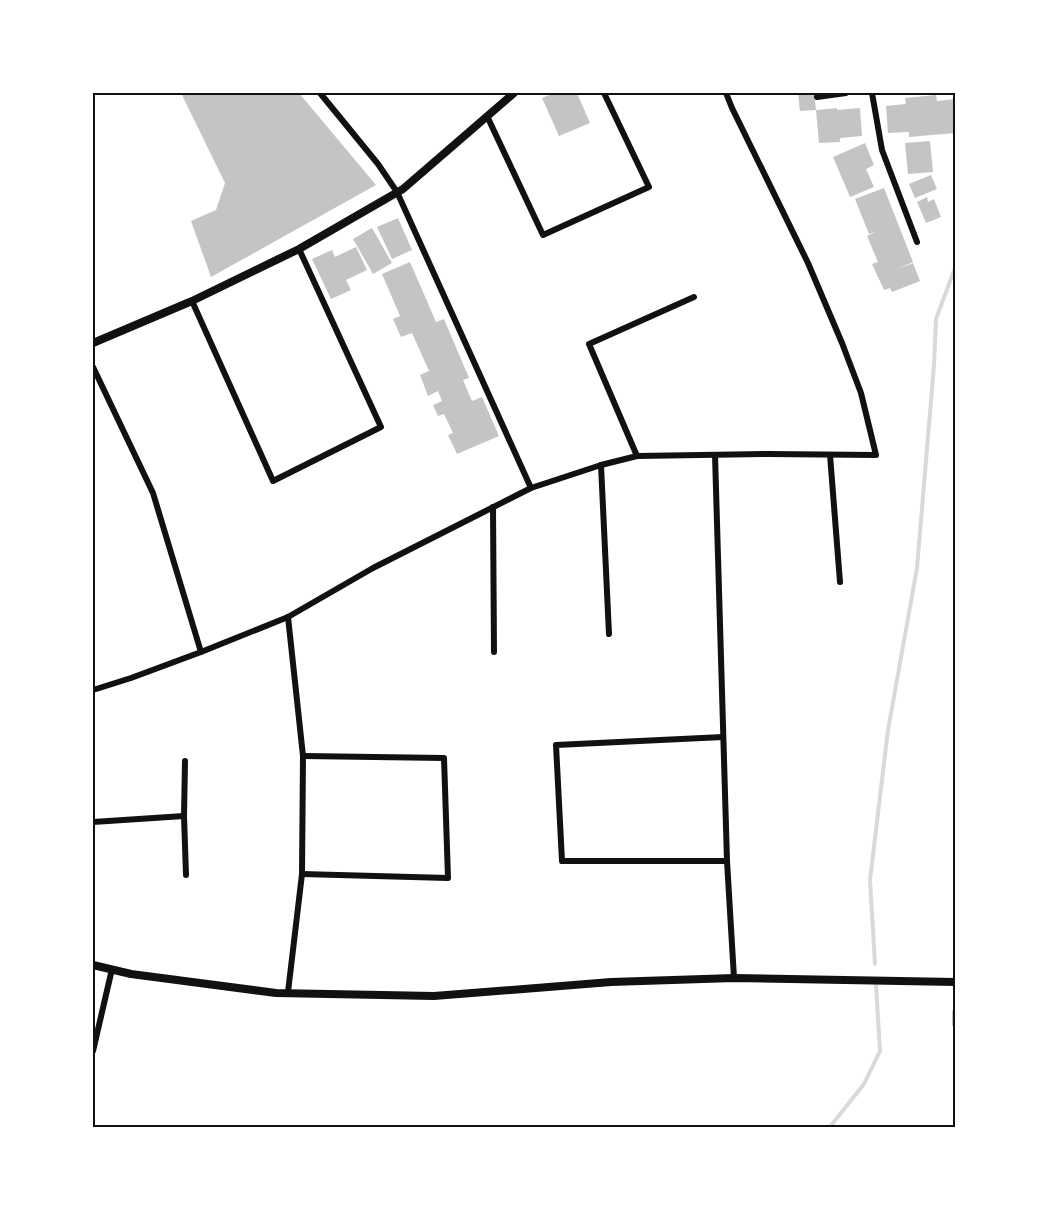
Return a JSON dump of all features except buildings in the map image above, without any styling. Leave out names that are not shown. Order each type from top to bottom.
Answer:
[{"type":"street","points":[[320,93],[378,164],[397,192],[531,488]]},
{"type":"street","points":[[93,343],[192,301],[299,249],[403,189],[514,93]]},
{"type":"street","points":[[487,116],[543,236],[649,187],[604,93]]},
{"type":"street","points":[[93,690],[201,652],[288,617],[373,568],[531,488],[601,465],[637,456],[876,455],[861,393],[842,343],[808,263],[726,93]]},
{"type":"street","points":[[817,98],[846,93]]},
{"type":"street","points":[[872,93],[882,150],[917,242]]},
{"type":"street","points":[[192,301],[273,482],[381,427],[299,249]]},
{"type":"street","points":[[637,456],[589,344],[694,297]]},
{"type":"street","points":[[93,367],[153,493],[201,652]]},
{"type":"street","points":[[715,455],[727,861],[734,978]]},
{"type":"street","points":[[830,455],[840,582]]},
{"type":"street","points":[[601,465],[609,634]]},
{"type":"street","points":[[493,507],[494,652]]},
{"type":"street","points":[[288,617],[303,756],[302,874],[288,992]]},
{"type":"street","points":[[723,737],[556,745],[562,861],[727,861]]},
{"type":"street","points":[[302,874],[448,878],[444,758],[303,756]]},
{"type":"street","points":[[185,761],[186,874]]},
{"type":"street","points":[[93,822],[184,816]]},
{"type":"street","points":[[93,965],[131,974],[276,993],[434,996],[611,982],[734,978],[955,982]]},
{"type":"street","points":[[93,1051],[112,969]]},
{"type":"waterway","points":[[875,964],[870,880],[888,730],[917,568],[936,319],[955,268]]},
{"type":"waterway","points":[[829,1128],[864,1084],[880,1051],[876,985]]}]
